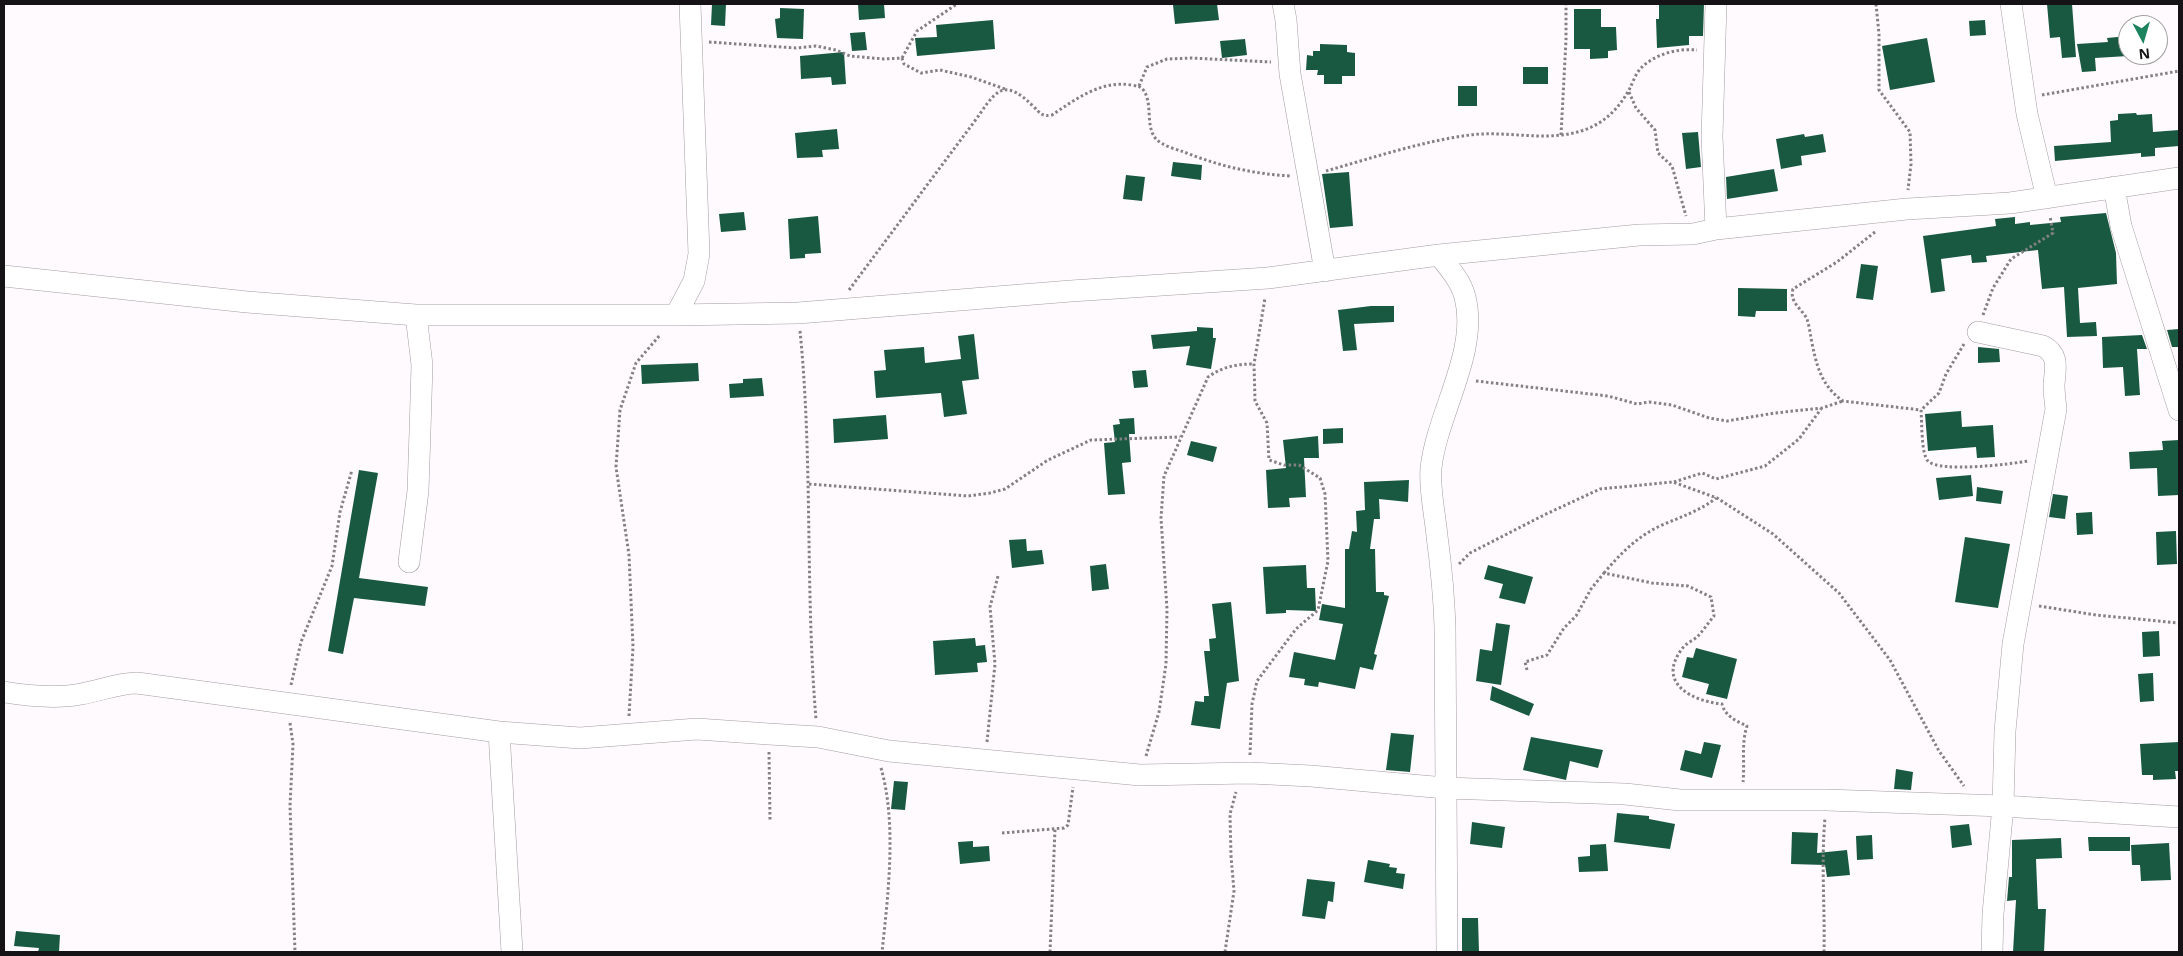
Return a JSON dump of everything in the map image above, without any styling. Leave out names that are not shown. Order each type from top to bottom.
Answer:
[{"type":"street","points":[[676,316],[694,281],[700,254],[690,4]]},
{"type":"street","points":[[1716,4],[1713,52],[1712,137],[1716,229]]},
{"type":"street","points":[[2011,4],[2027,114],[2047,198]]},
{"type":"street","points":[[1286,9],[1290,74],[1325,271]]},
{"type":"street","points":[[4,276],[247,302],[416,315],[676,316],[798,313],[1071,290],[1268,278],[1439,255],[1639,235],[1693,234],[1716,229],[1907,209],[2010,203],[2179,178]]},
{"type":"street","points":[[2114,187],[2121,226],[2179,410]]},
{"type":"street","points":[[1439,255],[1458,281],[1465,297],[1466,342],[1431,468],[1443,579],[1446,627],[1447,952]]},
{"type":"street","points":[[409,562],[418,491],[422,365],[416,315]]},
{"type":"street","points":[[1978,332],[2043,346],[2051,350],[2056,362],[2054,388],[2056,409],[2014,644],[2005,731],[2003,806],[1993,914],[1992,952]]},
{"type":"street","points":[[4,692],[24,695],[61,696],[81,694],[126,683],[499,732],[580,738],[697,729],[818,737],[876,748],[1140,775],[1242,773],[1311,776],[1446,788],[1625,794],[1680,800],[1826,800],[2003,806],[2179,816]]},
{"type":"street","points":[[499,732],[512,952]]},
{"type":"path","points":[[957,4],[917,31],[902,58],[904,64],[921,73],[940,70],[971,77],[1005,89],[1012,89],[1045,116],[1052,115],[1092,91],[1110,84],[1122,83],[1139,86],[1145,92],[1151,128],[1156,139],[1168,147],[1217,165],[1274,175],[1307,176],[1472,134],[1561,135],[1584,130],[1607,119],[1628,91],[1640,69],[1654,58],[1669,52],[1690,49],[1713,52]]},
{"type":"path","points":[[1561,135],[1566,4]]},
{"type":"path","points":[[1876,4],[1879,34],[1879,90],[1910,132],[1911,164],[1907,209]]},
{"type":"path","points":[[691,41],[796,48],[816,46],[836,50],[850,56],[884,59],[902,58]]},
{"type":"path","points":[[1139,86],[1147,67],[1167,59],[1266,61],[1276,63],[1290,74]]},
{"type":"path","points":[[2025,98],[2179,72]]},
{"type":"path","points":[[834,309],[978,116],[994,97],[1005,89]]},
{"type":"path","points":[[1628,91],[1636,108],[1655,130],[1658,153],[1672,166],[1678,193],[1693,234]]},
{"type":"path","points":[[1843,401],[1833,394],[1824,382],[1816,362],[1808,321],[1795,304],[1792,293],[1800,284],[1837,262],[1880,229]]},
{"type":"path","points":[[1225,952],[1234,891],[1230,814],[1242,773],[1257,681],[1296,629],[1318,610],[1328,561],[1325,494],[1320,478],[1299,465],[1269,460],[1267,423],[1255,401],[1254,364],[1268,278]]},
{"type":"path","points":[[798,313],[806,391],[810,625],[818,737]]},
{"type":"path","points":[[628,733],[633,647],[629,555],[616,466],[620,410],[636,363],[676,316]]},
{"type":"path","points":[[1140,775],[1159,712],[1166,664],[1167,608],[1161,518],[1164,476],[1208,377],[1219,370],[1239,364],[1254,364]]},
{"type":"path","points":[[1455,379],[1608,396],[1637,404],[1649,402],[1672,404],[1709,418],[1727,421],[1822,408],[1843,401],[1921,410]]},
{"type":"path","points":[[1443,579],[1470,553],[1544,514],[1600,489],[1673,482],[1702,473],[1716,479],[1765,466],[1799,438],[1822,408]]},
{"type":"path","points":[[809,484],[968,496],[1005,489],[1048,460],[1091,440],[1180,437]]},
{"type":"path","points":[[1673,482],[1716,498],[1773,534],[1839,592],[1890,660],[1939,751],[1977,805]]},
{"type":"path","points":[[1528,670],[1525,662],[1547,655],[1564,628],[1576,616],[1591,589],[1623,550],[1658,527],[1706,507],[1716,498]]},
{"type":"path","points":[[1604,572],[1652,583],[1688,586],[1711,597],[1714,616],[1698,636],[1682,648],[1672,667],[1676,684],[1686,694],[1705,702],[1722,704],[1723,709],[1734,720],[1747,726],[1744,737],[1745,765],[1740,800]]},
{"type":"path","points":[[986,760],[988,719],[995,664],[990,607],[998,576]]},
{"type":"path","points":[[2021,602],[2096,615],[2179,623]]},
{"type":"path","points":[[769,734],[770,820]]},
{"type":"path","points":[[876,748],[886,788],[888,830],[889,866],[882,952]]},
{"type":"path","points":[[1002,833],[1064,828],[1068,825],[1073,784],[1079,770]]},
{"type":"path","points":[[1824,952],[1825,911],[1822,855],[1826,800]]},
{"type":"path","points":[[1050,952],[1055,829]]},
{"type":"building","points":[[712,4],[726,4],[725,26],[711,25]]},
{"type":"building","points":[[858,4],[884,4],[885,18],[859,20]]},
{"type":"building","points":[[1217,4],[1219,20],[1175,24],[1173,5]]},
{"type":"building","points":[[1659,4],[1704,4],[1703,36],[1689,36],[1689,45],[1657,48],[1656,19],[1659,19]]},
{"type":"building","points":[[2047,4],[2072,4],[2076,57],[2062,58],[2060,37],[2050,38]]},
{"type":"building","points":[[780,8],[804,9],[803,39],[777,38],[775,19],[780,18]]},
{"type":"building","points":[[1574,9],[1601,9],[1601,27],[1616,27],[1617,50],[1608,51],[1608,58],[1590,59],[1590,49],[1574,49]]},
{"type":"building","points":[[993,20],[995,49],[917,56],[915,38],[937,37],[936,25]]},
{"type":"building","points":[[1985,20],[1986,35],[1970,36],[1969,21]]},
{"type":"building","points":[[865,32],[867,50],[852,51],[850,33]]},
{"type":"building","points":[[2118,37],[2118,57],[2095,58],[2096,71],[2082,72],[2077,44],[2108,42],[2107,38]]},
{"type":"building","points":[[1927,38],[1935,82],[1890,90],[1882,46]]},
{"type":"building","points":[[1245,39],[1247,55],[1222,58],[1220,41]]},
{"type":"building","points":[[1320,44],[1347,45],[1347,52],[1355,53],[1355,76],[1342,76],[1342,84],[1324,84],[1324,75],[1317,75],[1318,70],[1306,70],[1307,55],[1313,56],[1313,51],[1320,51]]},
{"type":"building","points":[[844,52],[846,84],[832,85],[831,77],[801,79],[800,56]]},
{"type":"building","points":[[1523,67],[1548,67],[1548,84],[1523,84]]},
{"type":"building","points":[[1458,86],[1477,86],[1477,106],[1458,106]]},
{"type":"building","points":[[2136,113],[2137,115],[2152,114],[2153,132],[2179,130],[2179,146],[2155,148],[2155,156],[2141,157],[2141,153],[2055,161],[2054,146],[2111,142],[2110,121],[2118,120],[2118,114]]},
{"type":"building","points":[[837,129],[839,149],[822,150],[823,157],[797,158],[795,133]]},
{"type":"building","points":[[1698,132],[1701,167],[1686,169],[1682,133]]},
{"type":"building","points":[[1804,134],[1805,137],[1823,134],[1826,152],[1801,156],[1802,165],[1781,169],[1776,139]]},
{"type":"building","points":[[1173,162],[1202,165],[1201,180],[1171,176]]},
{"type":"building","points":[[1774,169],[1778,191],[1727,199],[1726,177]]},
{"type":"building","points":[[1349,172],[1353,226],[1330,228],[1322,174]]},
{"type":"building","points":[[1126,175],[1145,177],[1142,201],[1123,199]]},
{"type":"building","points":[[744,212],[746,230],[721,232],[719,214]]},
{"type":"building","points":[[2106,213],[2116,253],[2117,284],[2078,288],[2080,323],[2096,322],[2097,336],[2067,337],[2064,287],[2042,289],[2038,250],[1986,256],[1987,262],[1972,263],[1971,255],[1941,259],[1945,291],[1931,293],[1923,236],[1996,226],[1995,219],[2015,217],[2015,224],[2030,222],[2030,225],[2061,222],[2060,217]]},
{"type":"building","points":[[818,216],[821,253],[805,254],[805,258],[790,259],[788,219]]},
{"type":"building","points":[[1861,264],[1878,266],[1873,300],[1856,298]]},
{"type":"building","points":[[1738,288],[1787,289],[1787,311],[1756,311],[1755,317],[1738,316]]},
{"type":"building","points":[[1371,306],[1394,306],[1394,322],[1354,324],[1357,350],[1343,351],[1338,310]]},
{"type":"building","points":[[1197,327],[1213,328],[1213,338],[1216,338],[1211,369],[1186,365],[1190,346],[1153,349],[1151,335],[1197,331]]},
{"type":"building","points":[[2179,329],[2179,347],[2172,347],[2167,330]]},
{"type":"building","points":[[974,334],[979,379],[962,381],[967,414],[944,417],[941,393],[876,398],[874,371],[886,370],[884,350],[924,347],[925,363],[961,359],[958,336]]},
{"type":"building","points":[[2142,335],[2147,349],[2137,349],[2140,395],[2125,396],[2123,367],[2103,368],[2102,337]]},
{"type":"building","points":[[1978,347],[1999,349],[2000,362],[1978,363]]},
{"type":"building","points":[[698,363],[699,381],[642,384],[641,365]]},
{"type":"building","points":[[1146,370],[1148,387],[1134,388],[1132,371]]},
{"type":"building","points":[[762,378],[764,396],[730,398],[729,384],[743,383],[743,379]]},
{"type":"building","points":[[1961,411],[1962,427],[1993,425],[1995,457],[1977,458],[1976,447],[1928,451],[1925,414]]},
{"type":"building","points":[[886,415],[888,439],[834,443],[833,419]]},
{"type":"building","points":[[1134,418],[1135,434],[1129,434],[1131,462],[1122,463],[1125,494],[1108,495],[1104,443],[1115,442],[1113,425],[1120,424],[1119,419]]},
{"type":"building","points":[[1343,428],[1343,443],[1323,444],[1323,429]]},
{"type":"building","points":[[1318,436],[1319,458],[1304,458],[1306,497],[1289,498],[1290,507],[1268,508],[1266,470],[1286,468],[1283,440]]},
{"type":"building","points":[[2179,440],[2179,495],[2158,496],[2157,468],[2130,469],[2129,452],[2163,450],[2162,441]]},
{"type":"building","points":[[1191,441],[1217,447],[1213,462],[1187,455]]},
{"type":"building","points":[[359,470],[378,473],[359,578],[428,587],[425,606],[354,598],[343,654],[328,651]]},
{"type":"building","points":[[1971,475],[1973,496],[1939,500],[1936,478]]},
{"type":"building","points":[[1409,480],[1408,502],[1379,499],[1380,519],[1374,519],[1370,549],[1375,549],[1376,592],[1384,592],[1384,595],[1389,596],[1374,654],[1377,655],[1373,670],[1360,667],[1355,689],[1319,682],[1318,687],[1304,685],[1305,679],[1289,677],[1294,652],[1335,660],[1343,624],[1319,620],[1322,604],[1345,608],[1345,549],[1349,549],[1352,531],[1357,532],[1356,511],[1365,510],[1364,482]]},
{"type":"building","points":[[1977,487],[2003,491],[2001,504],[1976,501]]},
{"type":"building","points":[[2053,494],[2068,496],[2065,519],[2049,517]]},
{"type":"building","points":[[2092,512],[2093,534],[2077,535],[2076,513]]},
{"type":"building","points":[[2176,531],[2177,564],[2157,565],[2156,532]]},
{"type":"building","points":[[1965,537],[2010,544],[1998,608],[1955,602]]},
{"type":"building","points":[[1026,539],[1027,551],[1042,550],[1044,564],[1012,568],[1009,540]]},
{"type":"building","points":[[1106,564],[1109,589],[1092,591],[1090,566]]},
{"type":"building","points":[[1306,565],[1307,588],[1315,588],[1316,611],[1286,610],[1286,613],[1266,614],[1263,567]]},
{"type":"building","points":[[1488,565],[1533,577],[1525,604],[1499,598],[1503,584],[1484,579]]},
{"type":"building","points":[[1231,602],[1239,681],[1227,683],[1220,729],[1191,725],[1195,701],[1204,702],[1204,696],[1209,696],[1204,651],[1210,651],[1209,639],[1216,638],[1212,604]]},
{"type":"building","points":[[1496,623],[1510,625],[1501,685],[1476,681],[1480,649],[1492,651]]},
{"type":"building","points":[[2159,631],[2160,656],[2143,657],[2142,632]]},
{"type":"building","points":[[975,638],[976,646],[985,645],[987,662],[977,663],[978,672],[935,675],[933,641]]},
{"type":"building","points":[[1696,648],[1737,659],[1727,699],[1706,694],[1709,684],[1682,677],[1687,657],[1693,658]]},
{"type":"building","points":[[2153,673],[2154,701],[2140,702],[2138,674]]},
{"type":"building","points":[[1492,686],[1534,704],[1529,716],[1490,700]]},
{"type":"building","points":[[1391,733],[1414,735],[1410,772],[1386,770]]},
{"type":"building","points":[[1531,737],[1603,750],[1598,768],[1570,761],[1566,780],[1523,770]]},
{"type":"building","points":[[1704,742],[1721,745],[1712,778],[1680,770],[1685,750],[1701,754]]},
{"type":"building","points":[[2179,742],[2179,771],[2175,771],[2176,779],[2153,780],[2153,775],[2142,775],[2140,744]]},
{"type":"building","points":[[1896,769],[1913,772],[1911,790],[1894,789]]},
{"type":"building","points":[[894,781],[908,782],[905,810],[891,809]]},
{"type":"building","points":[[1617,813],[1649,816],[1649,819],[1675,824],[1670,849],[1614,842]]},
{"type":"building","points":[[1472,822],[1505,827],[1502,848],[1470,844]]},
{"type":"building","points":[[1969,824],[1972,845],[1952,848],[1950,826]]},
{"type":"building","points":[[1792,832],[1818,833],[1817,853],[1847,850],[1850,875],[1827,877],[1825,865],[1791,864]]},
{"type":"building","points":[[1872,835],[1873,859],[1857,860],[1856,836]]},
{"type":"building","points":[[2088,837],[2130,837],[2130,851],[2089,851]]},
{"type":"building","points":[[2061,838],[2062,858],[2036,859],[2038,909],[2046,909],[2044,952],[2013,952],[2016,900],[2007,901],[2009,877],[2012,877],[2012,840]]},
{"type":"building","points":[[973,841],[973,847],[989,846],[990,861],[960,864],[958,842]]},
{"type":"building","points":[[2169,843],[2171,880],[2141,881],[2140,865],[2132,865],[2131,845]]},
{"type":"building","points":[[1606,844],[1608,871],[1579,872],[1578,857],[1590,856],[1590,845]]},
{"type":"building","points":[[1368,860],[1390,864],[1389,867],[1397,868],[1396,873],[1405,874],[1403,889],[1364,882]]},
{"type":"building","points":[[1307,879],[1335,882],[1333,902],[1328,901],[1325,919],[1302,916]]},
{"type":"building","points":[[1462,918],[1478,918],[1479,952],[1462,952]]},
{"type":"building","points":[[16,931],[60,935],[59,952],[38,952],[39,948],[14,946]]}]
